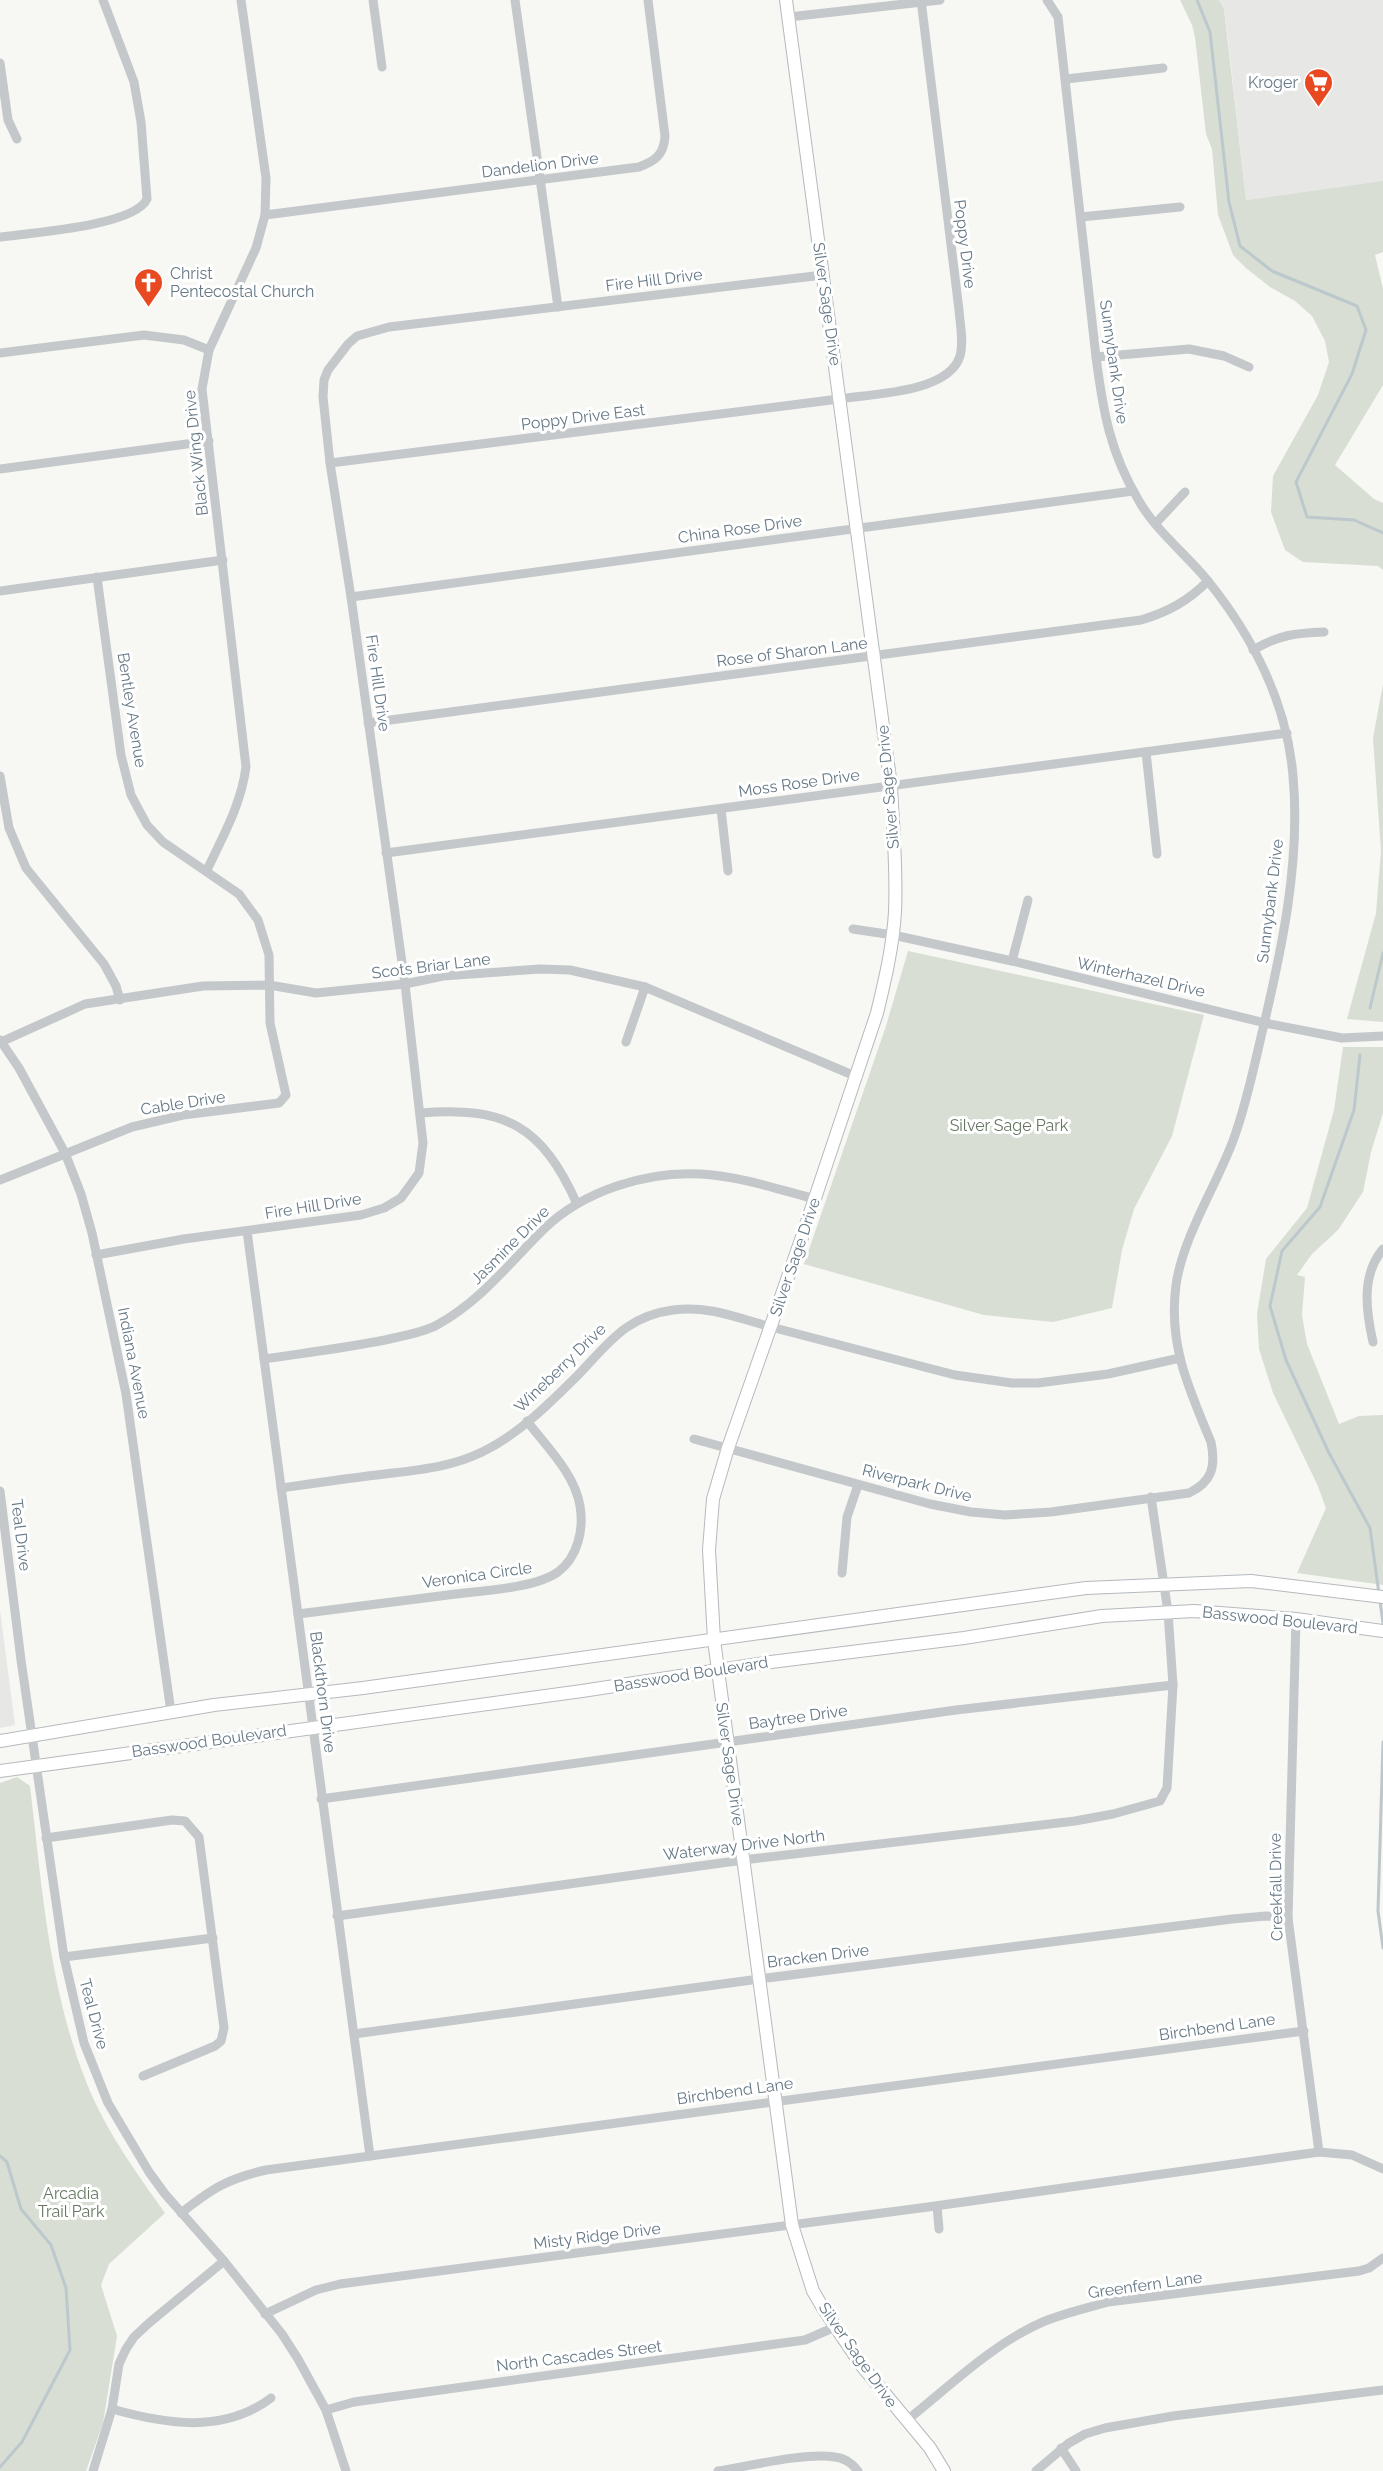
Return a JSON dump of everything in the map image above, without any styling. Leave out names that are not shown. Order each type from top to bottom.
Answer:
[{"type":"main road","name":"Silver Sage Drive","points":[[786,0],[891,786],[896,885],[892,935],[877,1013],[728,1448],[713,1499],[710,1550],[714,1640],[792,2225],[813,2291],[862,2366],[930,2448],[944,2471]]},
{"type":"main road","name":"Basswood Boulevard","points":[[0,1741],[171,1712],[1086,1588],[1251,1581],[1383,1597]]},
{"type":"main road","name":"Basswood Boulevard","points":[[0,1771],[718,1670],[964,1638],[1102,1616],[1194,1611],[1296,1618],[1383,1631]]},
{"type":"street","points":[[0,237],[95,224],[139,208],[147,199],[141,122],[134,82],[103,0]]},
{"type":"street","name":"Black Wing Drive","points":[[207,870],[237,808],[244,787],[246,767],[202,389],[209,350],[256,248],[265,215],[266,178],[241,0]]},
{"type":"street","points":[[373,0],[382,67]]},
{"type":"street","points":[[515,0],[558,307]]},
{"type":"street","name":"Dandelion Drive","points":[[265,215],[639,167],[651,162],[660,155],[664,148],[665,136],[648,0]]},
{"type":"street","points":[[789,17],[940,0]]},
{"type":"street","name":"Sunnybank Drive","points":[[1047,0],[1058,17],[1096,357],[1108,433],[1116,457],[1141,505],[1208,581],[1254,650],[1269,680],[1287,733],[1293,779],[1291,879],[1274,985],[1238,1128],[1180,1266],[1176,1286],[1176,1344],[1181,1369],[1211,1442],[1212,1466],[1207,1481]]},
{"type":"street","name":"Poppy Drive","points":[[839,399],[923,386],[942,378],[954,367],[960,357],[959,309],[921,1]]},
{"type":"street","points":[[0,63],[8,120],[18,139]]},
{"type":"street","points":[[1066,79],[1163,68]]},
{"type":"street","points":[[1081,217],[1180,207]]},
{"type":"street","name":"Fire Hill Drive","points":[[96,1255],[184,1239],[361,1215],[384,1208],[401,1198],[419,1173],[423,1143],[405,984],[330,463],[323,397],[324,380],[328,370],[357,336],[389,327],[823,275]]},
{"type":"street","points":[[0,353],[144,335],[184,340],[209,350]]},
{"type":"street","points":[[1096,357],[1189,349],[1224,356],[1249,367]]},
{"type":"street","name":"Poppy Drive East","points":[[330,463],[839,399]]},
{"type":"street","points":[[0,469],[209,441]]},
{"type":"street","name":"China Rose Drive","points":[[351,597],[1133,491]]},
{"type":"street","points":[[1156,523],[1185,492]]},
{"type":"street","points":[[0,591],[223,560]]},
{"type":"street","name":"Bentley Avenue","points":[[98,577],[121,755],[131,795],[147,825],[163,842],[239,894],[258,920],[269,955],[270,1006]]},
{"type":"street","name":"Rose of Sharon Lane","points":[[368,723],[1141,620],[1162,614],[1191,598],[1208,581]]},
{"type":"street","points":[[1254,650],[1271,639],[1294,633],[1324,632]]},
{"type":"street","name":"Moss Rose Drive","points":[[386,853],[1287,733]]},
{"type":"street","points":[[1146,752],[1157,854]]},
{"type":"street","points":[[0,776],[9,828],[26,868],[104,964],[116,986],[120,1000]]},
{"type":"street","points":[[721,809],[728,871]]},
{"type":"street","points":[[1012,961],[1028,900]]},
{"type":"street","name":"Winterhazel Drive","points":[[853,929],[892,935],[1012,961],[1265,1023],[1342,1038],[1383,1036]]},
{"type":"street","name":"Scots Briar Lane","points":[[1,1041],[76,1006],[203,986],[269,985],[316,993],[405,984],[443,976],[540,969],[596,974],[645,987],[855,1076]]},
{"type":"street","points":[[626,1042],[645,987]]},
{"type":"street","name":"Cable Drive","points":[[0,1180],[132,1127],[183,1115],[279,1103],[285,1098],[286,1088],[270,1023],[270,1006]]},
{"type":"street","name":"Indiana Avenue","points":[[1,1041],[19,1068],[65,1153],[81,1194],[126,1394],[171,1712]]},
{"type":"street","points":[[420,1113],[470,1112],[507,1120],[525,1130],[540,1143],[563,1172],[578,1204]]},
{"type":"street","name":"Jasmine Drive","points":[[264,1359],[368,1343],[407,1335],[434,1326],[474,1302],[547,1227],[578,1204],[600,1192],[622,1185],[669,1175],[699,1174],[749,1182],[815,1199]]},
{"type":"street","name":"Blackthorn Drive","points":[[247,1232],[370,2156]]},
{"type":"street","points":[[1373,1342],[1369,1322],[1367,1284],[1372,1267],[1383,1249]]},
{"type":"street","name":"Wineberry Drive","points":[[281,1488],[442,1465],[482,1452],[527,1421],[579,1374],[604,1344],[622,1329],[659,1313],[693,1310],[724,1313],[955,1375],[1012,1383],[1038,1383],[1108,1374],[1180,1358]]},
{"type":"street","name":"Veronica Circle","points":[[298,1614],[496,1589],[544,1580],[560,1570],[578,1545],[581,1530],[580,1506],[565,1471],[527,1421]]},
{"type":"street","name":"Riverpark Drive","points":[[694,1439],[930,1504],[971,1512],[1005,1515],[1051,1512],[1189,1493],[1202,1487],[1207,1481]]},
{"type":"street","points":[[842,1573],[847,1516],[858,1485]]},
{"type":"street","name":"Teal Drive","points":[[0,1491],[64,1957],[84,2043],[106,2100],[149,2172],[181,2213],[224,2260],[298,2359],[326,2410],[346,2471]]},
{"type":"street","points":[[1151,1497],[1168,1612],[1173,1685]]},
{"type":"street","name":"Creekfall Drive","points":[[1296,1618],[1288,1918],[1319,2152]]},
{"type":"street","name":"Baytree Drive","points":[[321,1799],[956,1710],[1173,1685]]},
{"type":"street","name":"Waterway Drive North","points":[[337,1916],[743,1860],[1075,1821],[1155,1803],[1164,1796],[1167,1788],[1173,1685]]},
{"type":"street","points":[[46,1838],[172,1820],[184,1821],[200,1837],[224,2028],[221,2041],[215,2046],[143,2076]]},
{"type":"street","name":"Bracken Drive","points":[[354,2034],[759,1979],[1232,1919],[1266,1916],[1288,1918]]},
{"type":"street","points":[[64,1957],[213,1938]]},
{"type":"street","name":"Birchbend Lane","points":[[181,2213],[215,2188],[235,2177],[266,2170],[1304,2031]]},
{"type":"street","name":"Misty Ridge Drive","points":[[265,2314],[316,2290],[340,2284],[938,2206],[1319,2152],[1352,2155],[1383,2169]]},
{"type":"street","points":[[938,2206],[939,2229]]},
{"type":"street","name":"Greenfern Lane","points":[[906,2421],[996,2348],[1045,2321],[1073,2311],[1108,2302],[1359,2271],[1383,2258]]},
{"type":"street","points":[[93,2471],[112,2409],[119,2364],[134,2337],[224,2260]]},
{"type":"street","name":"North Cascades Street","points":[[326,2410],[354,2402],[805,2340],[835,2326]]},
{"type":"street","points":[[1036,2471],[1061,2448],[1085,2434],[1105,2428],[1173,2416],[1383,2390]]},
{"type":"street","points":[[112,2409],[152,2420],[183,2424],[216,2422],[258,2408],[271,2398]]},
{"type":"street","points":[[1061,2448],[1076,2471]]},
{"type":"street","points":[[718,2471],[814,2456],[833,2456],[843,2458],[858,2471]]},
{"type":"shaded area","points":[[1219,0],[1383,0],[1383,182],[1246,200],[1224,9]]},
{"type":"shaded area","points":[[0,1610],[15,1725],[0,1728]]},
{"type":"green space","points":[[1180,0],[1219,0],[1224,9],[1246,200],[1383,181],[1383,252],[1375,255],[1383,289],[1383,385],[1335,465],[1374,499],[1383,503],[1383,570],[1378,566],[1303,562],[1285,550],[1271,512],[1273,476],[1318,395],[1329,362],[1325,341],[1312,316],[1295,301],[1270,287],[1233,255],[1218,215],[1212,149],[1206,134],[1195,37]]},
{"type":"green space","points":[[1383,684],[1383,1022],[1347,1019],[1376,913],[1381,851],[1373,738]]},
{"type":"green space","name":"Silver Sage Park","points":[[908,951],[1204,1015],[1172,1136],[1134,1209],[1122,1250],[1112,1308],[1053,1322],[984,1315],[804,1264],[886,1026]]},
{"type":"green space","points":[[1343,1047],[1383,1047],[1383,1113],[1371,1152],[1363,1192],[1338,1230],[1312,1254],[1297,1275],[1305,1277],[1302,1315],[1307,1344],[1339,1424],[1359,1416],[1383,1415],[1383,1585],[1297,1573],[1326,1508],[1317,1484],[1273,1393],[1259,1349],[1257,1314],[1266,1259],[1307,1208],[1334,1110]]},
{"type":"green space","name":"Arcadia Trail Park","points":[[17,1777],[30,1786],[43,1900],[55,1975],[74,2048],[103,2118],[122,2151],[165,2213],[109,2264],[101,2285],[117,2336],[103,2423],[86,2471],[0,2471],[0,1783]]},
{"type":"waterway","points":[[1197,0],[1210,32],[1229,202],[1240,246],[1272,271],[1357,306],[1366,330],[1352,374],[1296,482],[1307,517],[1354,520],[1383,533]]},
{"type":"waterway","points":[[1370,1008],[1383,953]]},
{"type":"waterway","points":[[1360,1055],[1354,1110],[1320,1207],[1282,1251],[1270,1306],[1286,1360],[1329,1453],[1370,1528],[1379,1594]]},
{"type":"waterway","points":[[1380,1601],[1383,1623]]},
{"type":"waterway","points":[[1383,1742],[1378,1911],[1383,1948]]},
{"type":"waterway","points":[[0,2156],[7,2162],[21,2209],[51,2245],[66,2288],[70,2350],[22,2442],[0,2467]]},
{"type":"place","name":"Kroger","points":[[1319,108]]},
{"type":"place","name":"Christ Pentecostal Church","points":[[149,308]]}]
